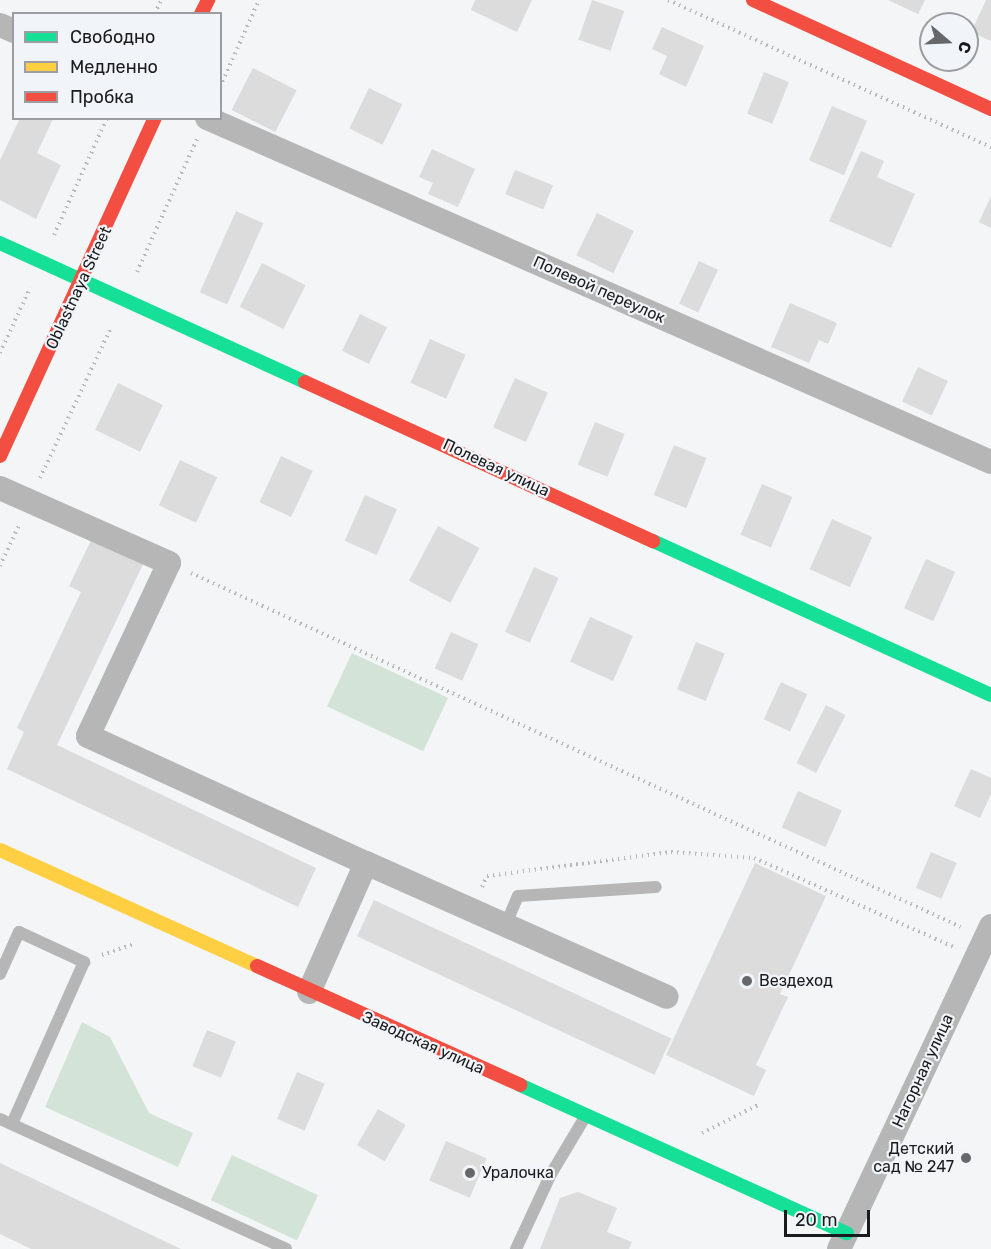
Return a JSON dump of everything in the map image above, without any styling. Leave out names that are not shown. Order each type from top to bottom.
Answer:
[{"type":"street","points":[[753,0],[991,109]]},
{"type":"street","name":"Oblastnaya Street","points":[[0,456],[84,280],[153,120]]},
{"type":"street","name":"Полевой переулок","points":[[205,124],[991,462]]},
{"type":"street","name":"Полевая улица","points":[[0,243],[991,694]]},
{"type":"street","points":[[0,488],[169,563],[88,736],[667,997]]},
{"type":"street","name":"Заводская улица","points":[[0,850],[665,1152],[843,1241]]},
{"type":"street","points":[[309,992],[366,863]]},
{"type":"street","name":"Нагорная улица","points":[[843,1241],[984,940]]},
{"type":"lane","points":[[506,924],[518,896],[656,887]]},
{"type":"lane","points":[[0,974],[19,932],[84,962],[12,1124]]},
{"type":"lane","points":[[516,1249],[551,1174],[585,1116]]},
{"type":"lane","points":[[0,1119],[286,1249]]},
{"type":"path","points":[[222,83],[259,0]]},
{"type":"path","points":[[668,0],[991,147]]},
{"type":"path","points":[[0,566],[205,124]]},
{"type":"path","points":[[169,563],[984,940]]},
{"type":"path","points":[[471,909],[487,876],[671,852],[754,858],[984,940]]},
{"type":"path","points":[[84,962],[173,930]]},
{"type":"path","points":[[665,1152],[760,1104]]},
{"type":"green space","points":[[352,653],[448,698],[423,751],[327,706]]},
{"type":"green space","points":[[82,1022],[110,1037],[149,1113],[193,1133],[178,1167],[45,1107]]},
{"type":"green space","points":[[232,1155],[318,1195],[297,1240],[211,1200]]},
{"type":"building","points":[[475,0],[532,0],[517,32],[471,10]]},
{"type":"building","points":[[592,0],[624,11],[610,51],[578,40]]},
{"type":"building","points":[[888,0],[925,0],[918,14]]},
{"type":"building","points":[[986,0],[991,0],[991,41],[979,36],[979,15]]},
{"type":"building","points":[[662,27],[704,46],[686,87],[659,74],[667,56],[652,49]]},
{"type":"building","points":[[253,68],[297,90],[275,132],[232,110]]},
{"type":"building","points":[[764,72],[789,82],[772,124],[747,114]]},
{"type":"building","points":[[369,88],[402,104],[383,145],[349,128]]},
{"type":"building","points":[[832,106],[867,121],[844,175],[809,160]]},
{"type":"building","points":[[19,120],[53,120],[37,153],[61,165],[36,219],[0,200],[0,160]]},
{"type":"building","points":[[432,149],[475,169],[458,207],[428,194],[433,183],[419,177]]},
{"type":"building","points":[[861,151],[884,161],[877,177],[915,194],[891,248],[829,221]]},
{"type":"building","points":[[515,170],[553,185],[543,209],[505,194]]},
{"type":"building","points":[[991,196],[991,228],[979,222]]},
{"type":"building","points":[[236,211],[263,223],[227,305],[200,292]]},
{"type":"building","points":[[597,213],[634,231],[613,273],[576,255]]},
{"type":"building","points":[[699,261],[718,270],[698,312],[679,304]]},
{"type":"building","points":[[262,263],[306,285],[283,329],[240,307]]},
{"type":"building","points":[[790,303],[837,323],[828,344],[819,340],[809,363],[771,347]]},
{"type":"building","points":[[360,314],[387,327],[369,364],[342,351]]},
{"type":"building","points":[[430,339],[466,355],[446,399],[410,383]]},
{"type":"building","points":[[918,367],[948,381],[932,415],[902,401]]},
{"type":"building","points":[[515,378],[548,393],[526,442],[493,427]]},
{"type":"building","points":[[118,383],[163,405],[140,452],[95,430]]},
{"type":"building","points":[[595,422],[625,434],[607,477],[578,465]]},
{"type":"building","points":[[674,445],[706,458],[686,508],[654,495]]},
{"type":"building","points":[[281,456],[313,471],[291,517],[259,502]]},
{"type":"building","points":[[180,460],[217,477],[196,523],[159,505]]},
{"type":"building","points":[[762,484],[792,497],[771,548],[741,535]]},
{"type":"building","points":[[365,495],[397,509],[377,555],[345,541]]},
{"type":"building","points":[[832,519],[872,537],[850,587],[810,569]]},
{"type":"building","points":[[438,526],[479,548],[450,603],[409,581]]},
{"type":"building","points":[[94,534],[146,558],[57,745],[316,868],[298,907],[7,769],[24,732],[17,728],[81,592],[69,586]]},
{"type":"building","points":[[926,559],[955,572],[933,621],[904,608]]},
{"type":"building","points":[[534,567],[559,578],[530,643],[505,632]]},
{"type":"building","points":[[590,617],[633,636],[613,681],[570,662]]},
{"type":"building","points":[[451,632],[478,644],[462,681],[435,669]]},
{"type":"building","points":[[696,642],[725,654],[706,701],[677,689]]},
{"type":"building","points":[[781,682],[807,694],[790,731],[764,719]]},
{"type":"building","points":[[826,705],[846,715],[816,773],[796,763]]},
{"type":"building","points":[[971,769],[991,778],[991,794],[980,818],[954,806]]},
{"type":"building","points":[[798,791],[842,811],[826,847],[782,828]]},
{"type":"building","points":[[931,852],[957,863],[942,899],[916,888]]},
{"type":"building","points":[[755,863],[826,896],[780,994],[788,997],[756,1065],[766,1070],[754,1096],[666,1055]]},
{"type":"building","points":[[374,900],[671,1039],[654,1075],[357,936]]},
{"type":"building","points":[[207,1030],[236,1042],[221,1078],[192,1066]]},
{"type":"building","points":[[297,1072],[325,1084],[305,1131],[277,1119]]},
{"type":"building","points":[[378,1109],[406,1125],[385,1161],[357,1145]]},
{"type":"building","points":[[446,1141],[487,1158],[470,1198],[429,1181]]},
{"type":"building","points":[[0,1163],[181,1249],[31,1249],[0,1234]]},
{"type":"building","points":[[578,1192],[617,1208],[607,1232],[632,1242],[629,1249],[540,1249],[560,1198]]},
{"type":"traffic: fast","points":[[0,243],[305,382]]},
{"type":"traffic: fast","points":[[653,541],[991,695]]},
{"type":"traffic: fast","points":[[520,1085],[847,1233]]},
{"type":"traffic: slow","points":[[0,850],[257,966]]},
{"type":"traffic: jam","points":[[202,12],[208,0]]},
{"type":"traffic: jam","points":[[753,0],[991,109]]},
{"type":"traffic: jam","points":[[0,456],[154,120]]},
{"type":"traffic: jam","points":[[305,382],[653,541]]},
{"type":"traffic: jam","points":[[257,966],[520,1085]]},
{"type":"place","name":"Вездеход","points":[[747,981]]},
{"type":"place","name":"Детский сад № 247","points":[[966,1158]]},
{"type":"place","name":"Уралочка","points":[[470,1173]]}]
